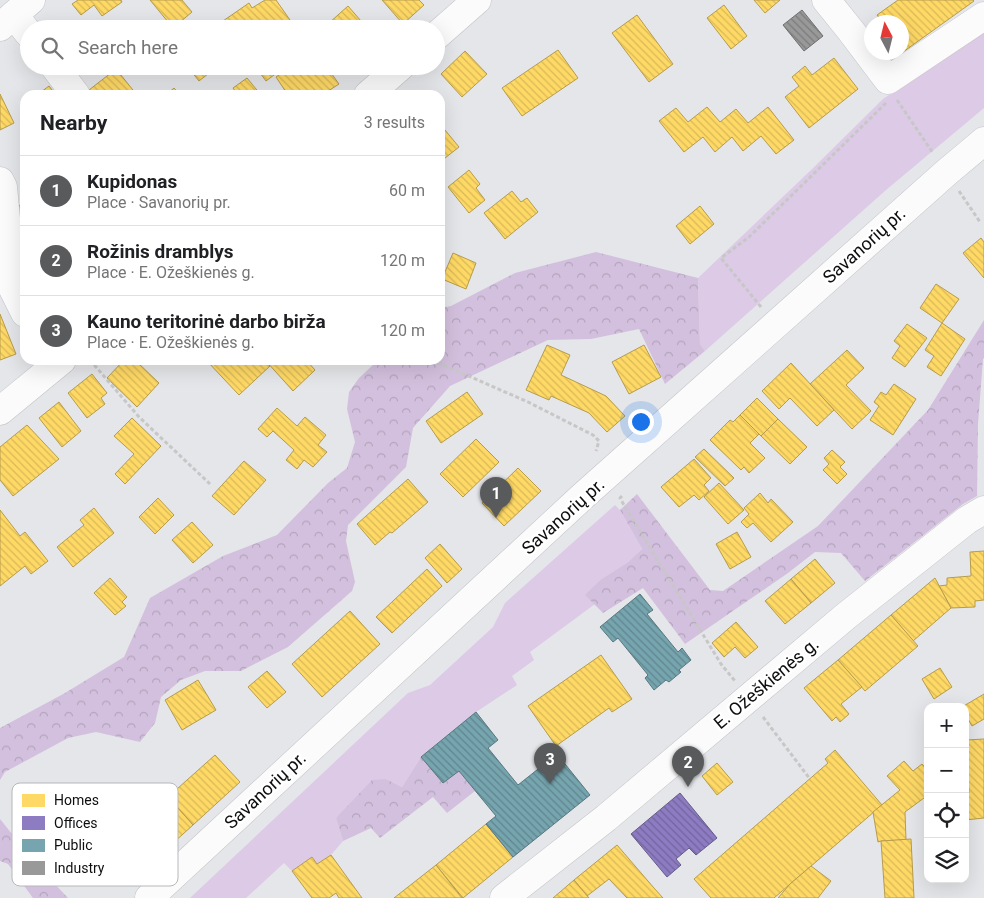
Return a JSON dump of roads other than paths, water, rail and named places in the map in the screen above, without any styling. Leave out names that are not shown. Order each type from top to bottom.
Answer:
[{"type":"main road","points":[[445,28],[477,0]]},
{"type":"main road","points":[[826,0],[851,31],[890,93],[984,16]]},
{"type":"main road","points":[[61,75],[72,90]]},
{"type":"main road","points":[[374,90],[391,75]]},
{"type":"main road","name":"Savanorių pr.","points":[[178,871],[583,496],[984,141]]},
{"type":"main road","points":[[0,181],[3,187],[9,245],[10,283],[20,303]]},
{"type":"main road","points":[[0,411],[52,365]]},
{"type":"main road","name":"E. Ožeškienės g.","points":[[504,898],[606,818],[861,604],[967,520],[984,510]]},
{"type":"main road","name":"Savanorių pr.","points":[[149,898],[162,886]]},
{"type":"place","name":"Kupidonas","points":[[496,518]]},
{"type":"place","name":"Kauno teritorinė darbo birža","points":[[550,784]]},
{"type":"place","name":"Rožinis dramblys","points":[[688,787]]}]
